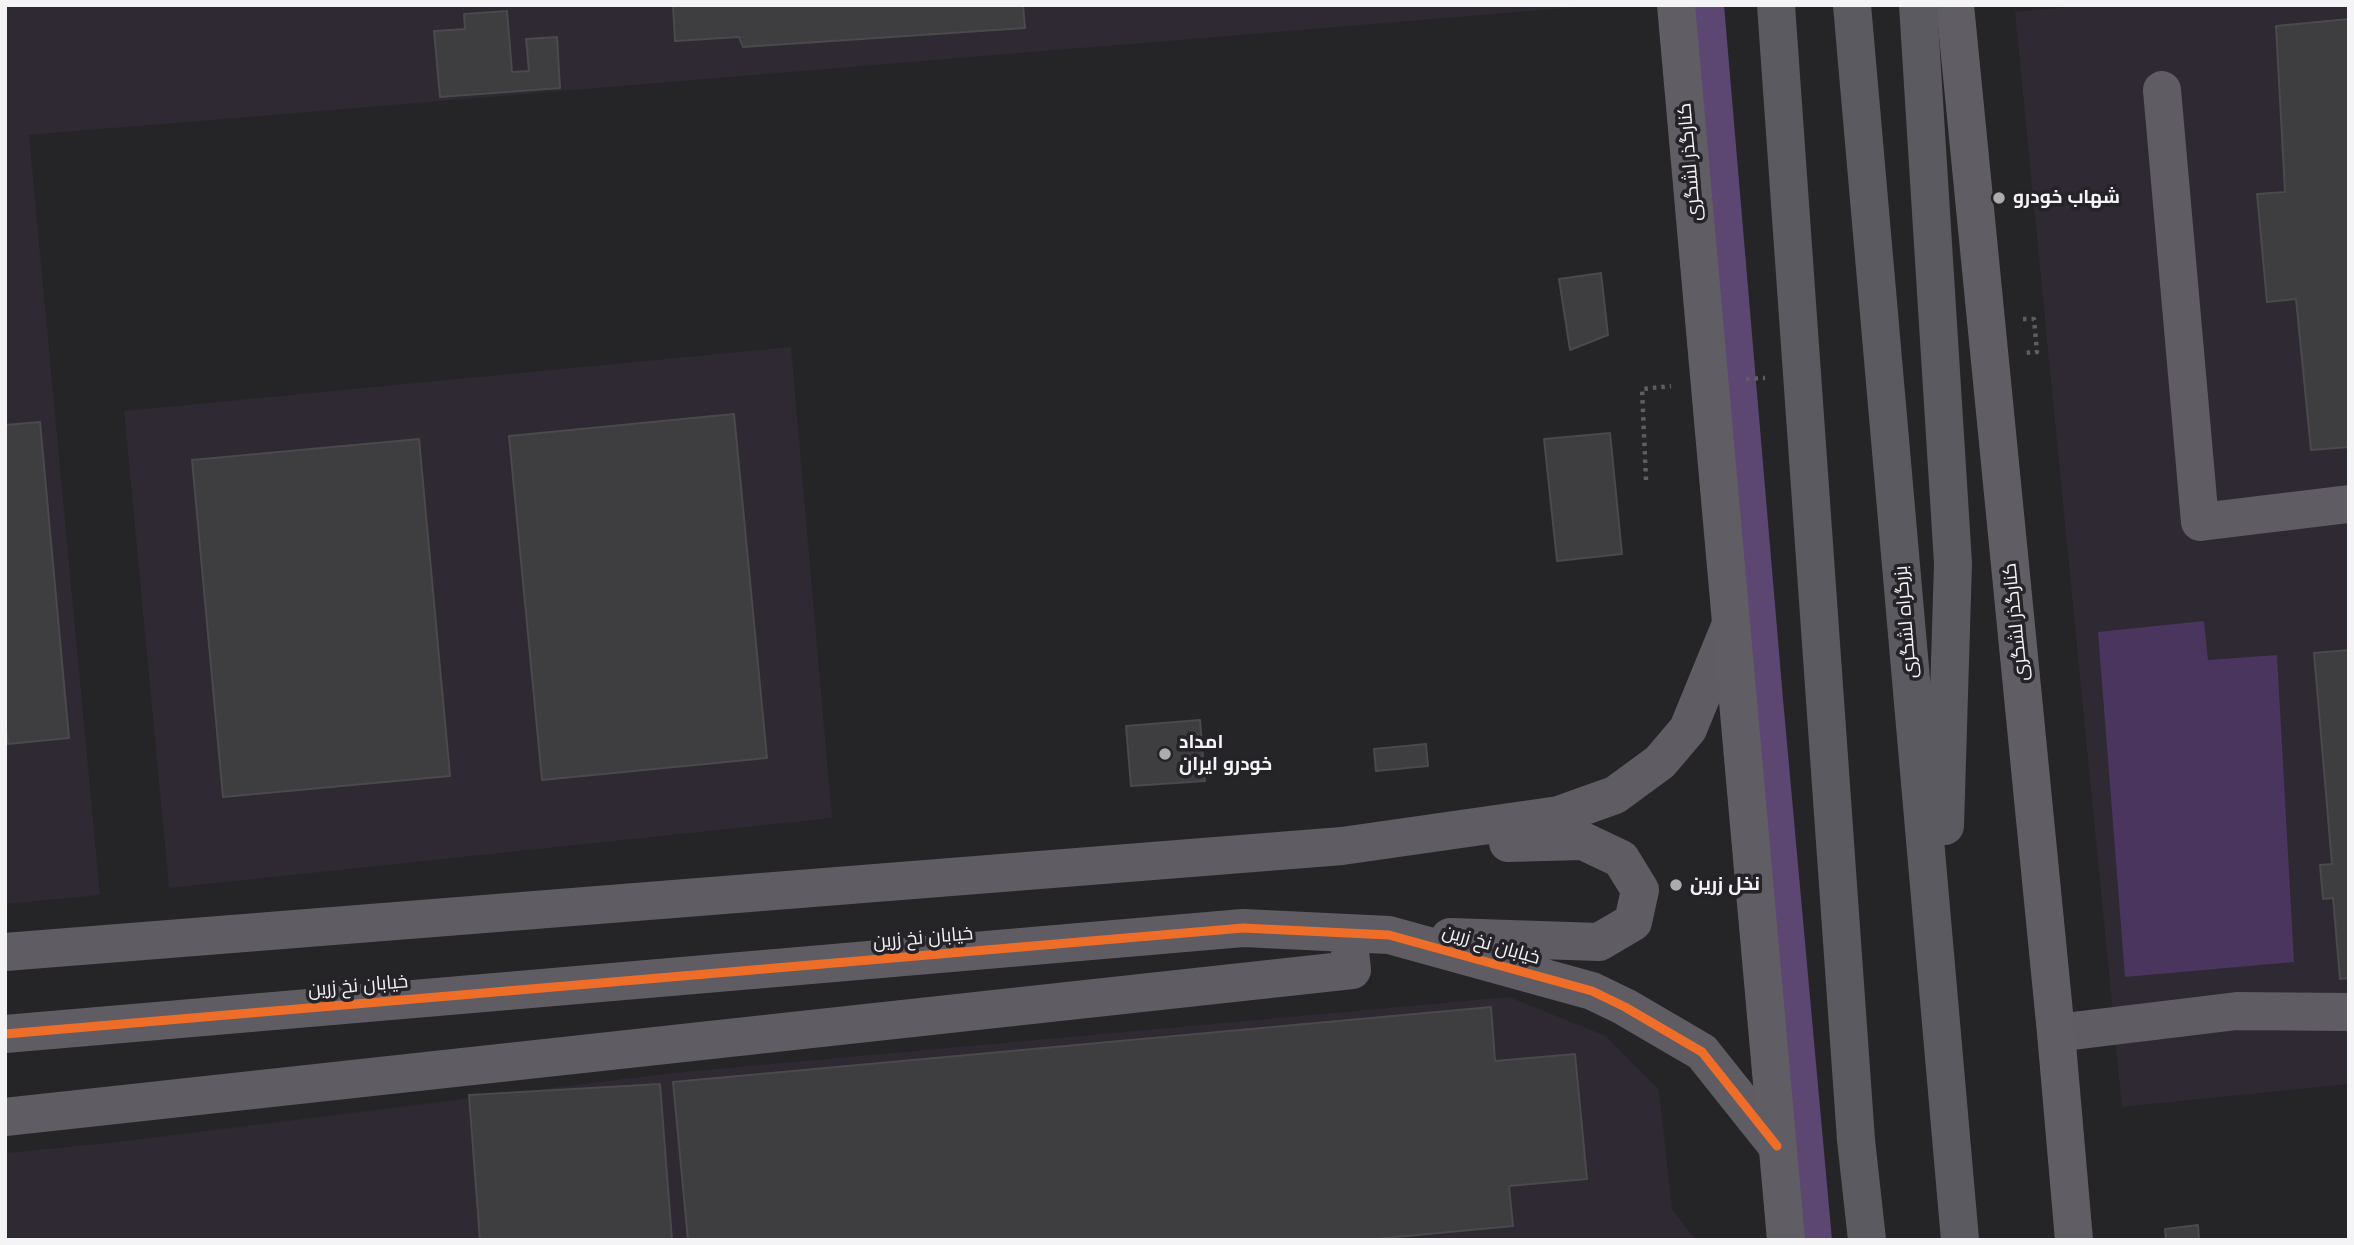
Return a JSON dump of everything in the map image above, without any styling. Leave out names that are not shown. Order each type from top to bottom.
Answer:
[{"type":"highway","points":[[1776,5],[1856,1140],[1867,1240]]},
{"type":"highway","name":"بزرگراه لشگری","points":[[1852,5],[1960,1240]]},
{"type":"highway","points":[[1918,5],[1953,563],[1944,856],[1934,943]]},
{"type":"highway","points":[[1854,1240],[1856,1140]]},
{"type":"main road","name":"کنارگذر لشگری","points":[[1676,5],[1786,1240]]},
{"type":"main road","name":"کنارگذر لشگری","points":[[1955,5],[2074,1240]]},
{"type":"street","points":[[2162,90],[2200,522],[2349,505]]},
{"type":"street","points":[[1342,846],[1559,814],[1615,795],[1660,762],[1688,729],[1731,624]]},
{"type":"street","points":[[5,952],[1342,846],[1583,841],[1621,859],[1640,890],[1633,922],[1599,942],[1389,935]]},
{"type":"street","name":"خیابان نخ زرین","points":[[5,1034],[1229,929],[1389,935],[1592,991],[1625,1007],[1702,1052],[1777,1146]]},
{"type":"street","points":[[5,1117],[1352,970],[1348,933]]},
{"type":"street","points":[[2056,1033],[2237,1011],[2349,1012]]},
{"type":"path","points":[[1642,389],[1646,480]]},
{"type":"shaded area","points":[[5,5],[1602,5],[29,135],[100,895],[5,904]]},
{"type":"shaded area","points":[[1686,5],[1724,5],[1832,1240],[1794,1240]]},
{"type":"shaded area","name":"شهاب خودرو","points":[[2087,5],[2349,5],[2349,1084],[2122,1107],[2015,12]]},
{"type":"shaded area","points":[[791,347],[832,818],[169,888],[124,411]]},
{"type":"shaded area","points":[[2204,621],[2208,660],[2277,655],[2294,962],[2125,977],[2098,632]]},
{"type":"shaded area","points":[[1509,997],[1606,1036],[1659,1090],[1672,1209],[1696,1240],[5,1240],[5,1153],[118,1142],[672,1073]]},
{"type":"building","points":[[673,5],[1023,5],[1025,28],[743,47],[739,37],[675,41]]},
{"type":"building","points":[[507,11],[512,72],[529,71],[526,39],[557,37],[560,88],[440,97],[434,31],[465,29],[464,14]]},
{"type":"building","points":[[2349,19],[2349,447],[2311,450],[2296,299],[2267,302],[2257,194],[2285,192],[2276,26]]},
{"type":"building","points":[[1601,273],[1608,335],[1570,350],[1559,279]]},
{"type":"building","points":[[734,414],[767,758],[542,780],[509,436]]},
{"type":"building","points":[[40,422],[69,738],[8,744],[5,717],[5,425]]},
{"type":"building","points":[[1610,433],[1622,554],[1557,561],[1544,439]]},
{"type":"building","points":[[419,439],[450,776],[223,797],[192,460]]},
{"type":"building","points":[[2349,650],[2349,978],[2340,979],[2333,898],[2323,899],[2320,865],[2332,864],[2314,653]]},
{"type":"building","name":"امداد خودرو ایران","points":[[1200,720],[1205,781],[1131,786],[1126,726]]},
{"type":"building","points":[[1426,744],[1428,766],[1376,771],[1374,749]]},
{"type":"building","points":[[1491,1007],[1495,1061],[1575,1054],[1587,1179],[1509,1186],[1513,1226],[1364,1240],[688,1240],[673,1082]]},
{"type":"building","points":[[660,1084],[672,1240],[480,1240],[469,1095]]},
{"type":"building","points":[[2198,1225],[2199,1240],[2166,1240],[2165,1229]]},
{"type":"cycle path","points":[[5,1034],[1243,928],[1389,935],[1592,991],[1625,1007],[1702,1052],[1777,1146]]},
{"type":"place","name":"شهاب خودرو","points":[[1999,198]]},
{"type":"place","name":"امداد خودرو ایران","points":[[1165,754]]},
{"type":"place","name":"نخل زرین","points":[[1676,885]]}]
